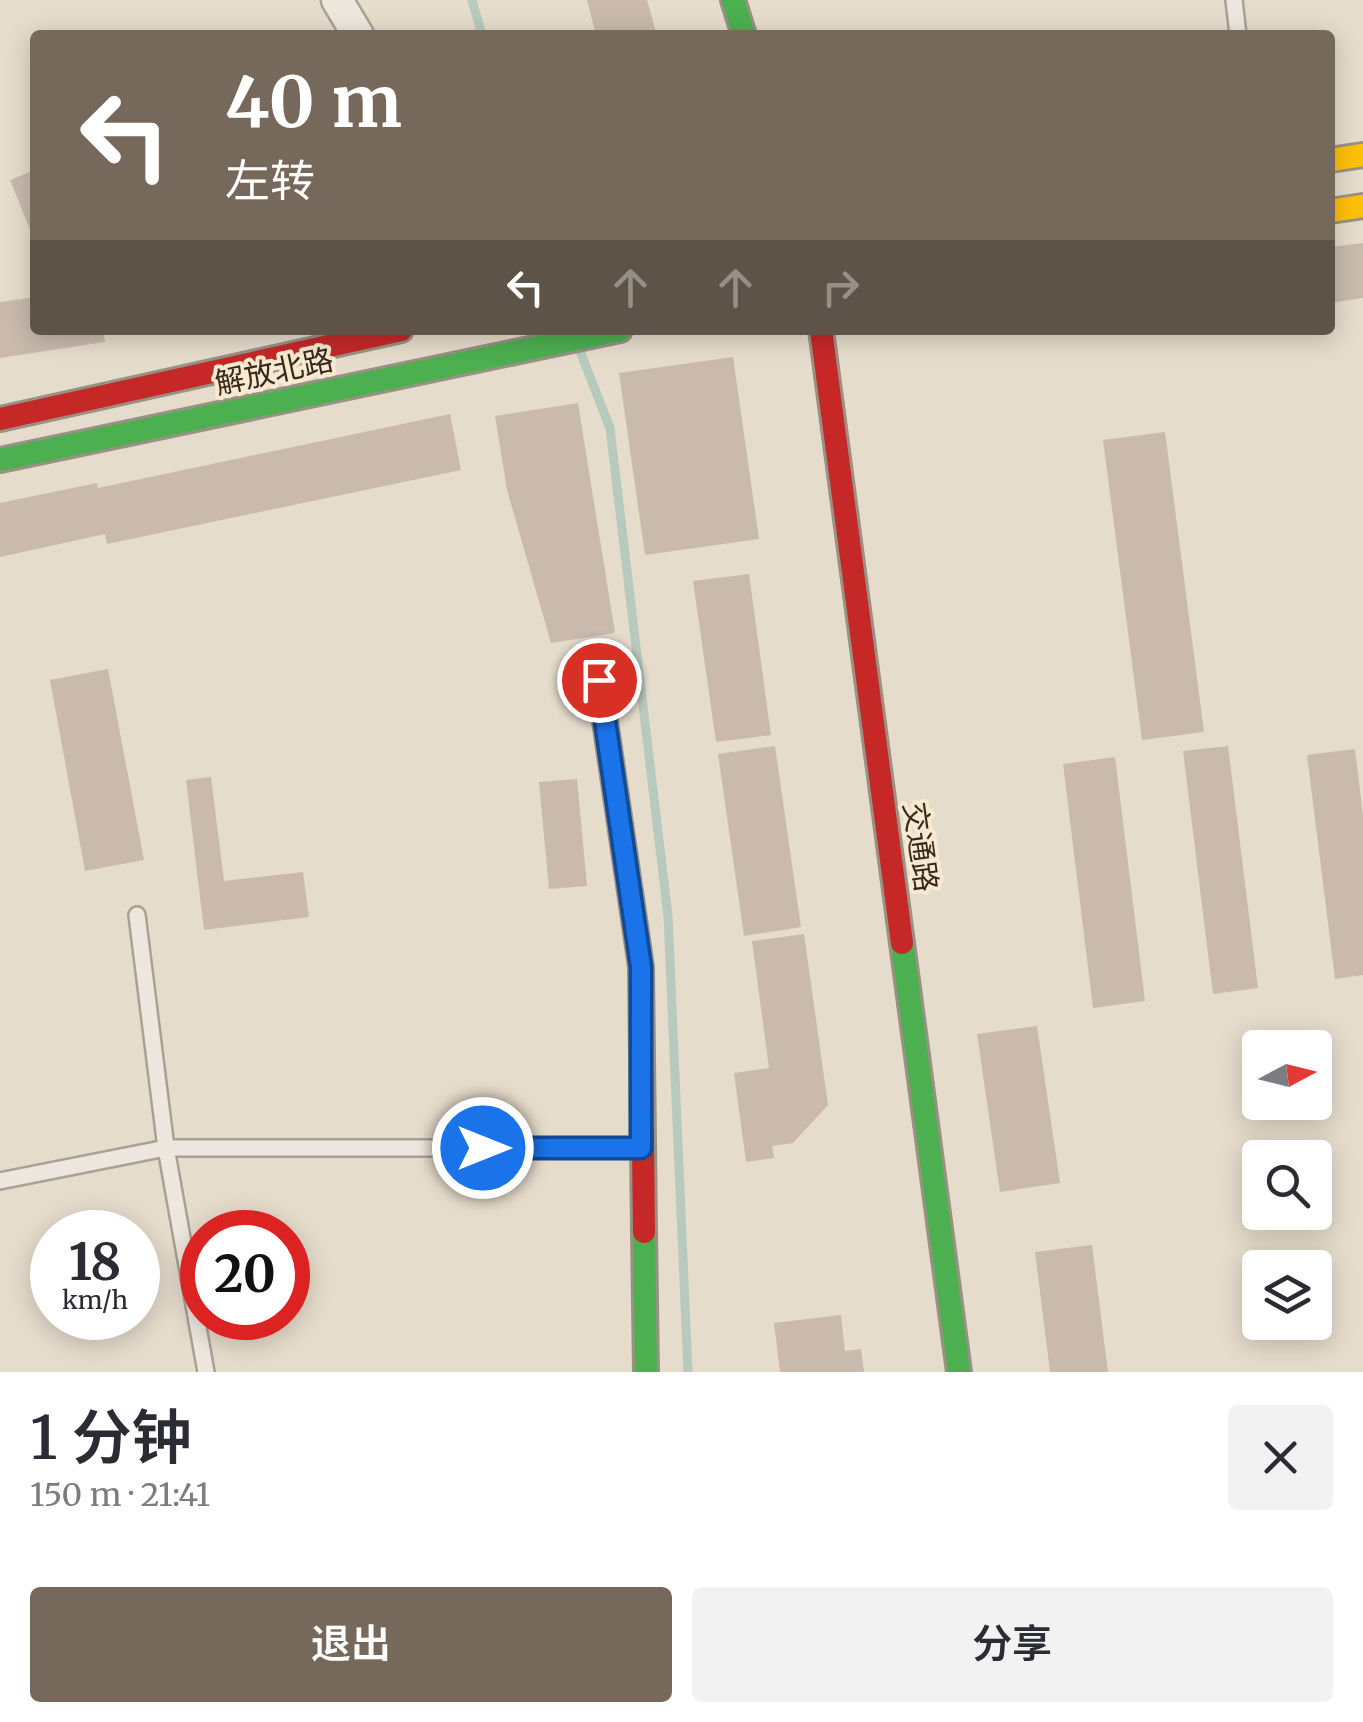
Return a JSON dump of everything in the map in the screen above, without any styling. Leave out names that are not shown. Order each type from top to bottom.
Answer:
[{"type":"street","points":[[337,0],[355,30]]},
{"type":"street","points":[[733,0],[742,30]]},
{"type":"street","points":[[1335,159],[1363,155]]},
{"type":"street","points":[[1335,210],[1363,206]]},
{"type":"street","name":"解放北路","points":[[0,419],[378,335]]},
{"type":"street","name":"解放北路","points":[[0,460],[596,335]]},
{"type":"street","name":"交通路","points":[[823,335],[959,1372]]},
{"type":"street","points":[[599,680],[641,967],[646,1372]]},
{"type":"lane","points":[[1234,0],[1237,30]]},
{"type":"lane","points":[[138,915],[166,1148],[206,1372]]},
{"type":"lane","points":[[0,1181],[166,1148],[641,1148]]},
{"type":"building","points":[[587,0],[647,0],[656,30],[595,30]]},
{"type":"building","points":[[30,172],[30,230],[10,180]]},
{"type":"building","points":[[1363,243],[1363,298],[1335,302],[1335,246]]},
{"type":"building","points":[[30,298],[30,335],[104,335],[105,342],[0,358],[0,302]]},
{"type":"building","points":[[733,357],[759,539],[645,555],[619,373]]},
{"type":"building","points":[[578,403],[615,633],[551,643],[507,490],[495,416]]},
{"type":"building","points":[[450,414],[461,470],[107,544],[105,534],[0,557],[0,503],[97,483],[98,488]]},
{"type":"building","points":[[1165,432],[1204,732],[1142,740],[1103,440]]},
{"type":"building","points":[[749,574],[771,735],[716,742],[693,581]]},
{"type":"building","points":[[108,669],[144,860],[85,871],[50,680]]},
{"type":"building","points":[[775,746],[801,927],[744,936],[718,754]]},
{"type":"building","points":[[1228,746],[1258,988],[1213,994],[1183,751]]},
{"type":"building","points":[[1355,749],[1363,816],[1363,975],[1335,979],[1307,755]]},
{"type":"building","points":[[1115,757],[1145,1001],[1093,1008],[1063,764]]},
{"type":"building","points":[[211,777],[224,881],[303,872],[309,917],[204,930],[186,780]]},
{"type":"building","points":[[577,779],[587,886],[549,889],[539,782]]},
{"type":"building","points":[[804,934],[828,1105],[793,1143],[772,1146],[774,1158],[746,1162],[734,1073],[769,1068],[752,941]]},
{"type":"building","points":[[1037,1026],[1060,1183],[1000,1192],[977,1034]]},
{"type":"building","points":[[1092,1245],[1108,1372],[1050,1372],[1035,1252]]},
{"type":"building","points":[[841,1315],[845,1351],[861,1349],[864,1372],[780,1372],[774,1323]]},
{"type":"waterway","points":[[472,0],[481,30]]},
{"type":"waterway","points":[[580,351],[610,428],[668,916],[688,1372]]},
{"type":"traffic: fast","points":[[733,0],[742,30]]},
{"type":"traffic: fast","points":[[0,460],[596,335]]},
{"type":"traffic: fast","points":[[902,943],[959,1372]]},
{"type":"traffic: fast","points":[[644,1232],[646,1372]]},
{"type":"traffic: slow","points":[[1335,159],[1363,155]]},
{"type":"traffic: slow","points":[[1335,210],[1363,206]]},
{"type":"traffic: jam","points":[[0,419],[378,335]]},
{"type":"traffic: jam","points":[[822,335],[902,943]]},
{"type":"traffic: jam","points":[[599,680],[641,967],[644,1232]]},
{"type":"route","points":[[483,1148],[641,1148],[641,967],[599,680]]}]
